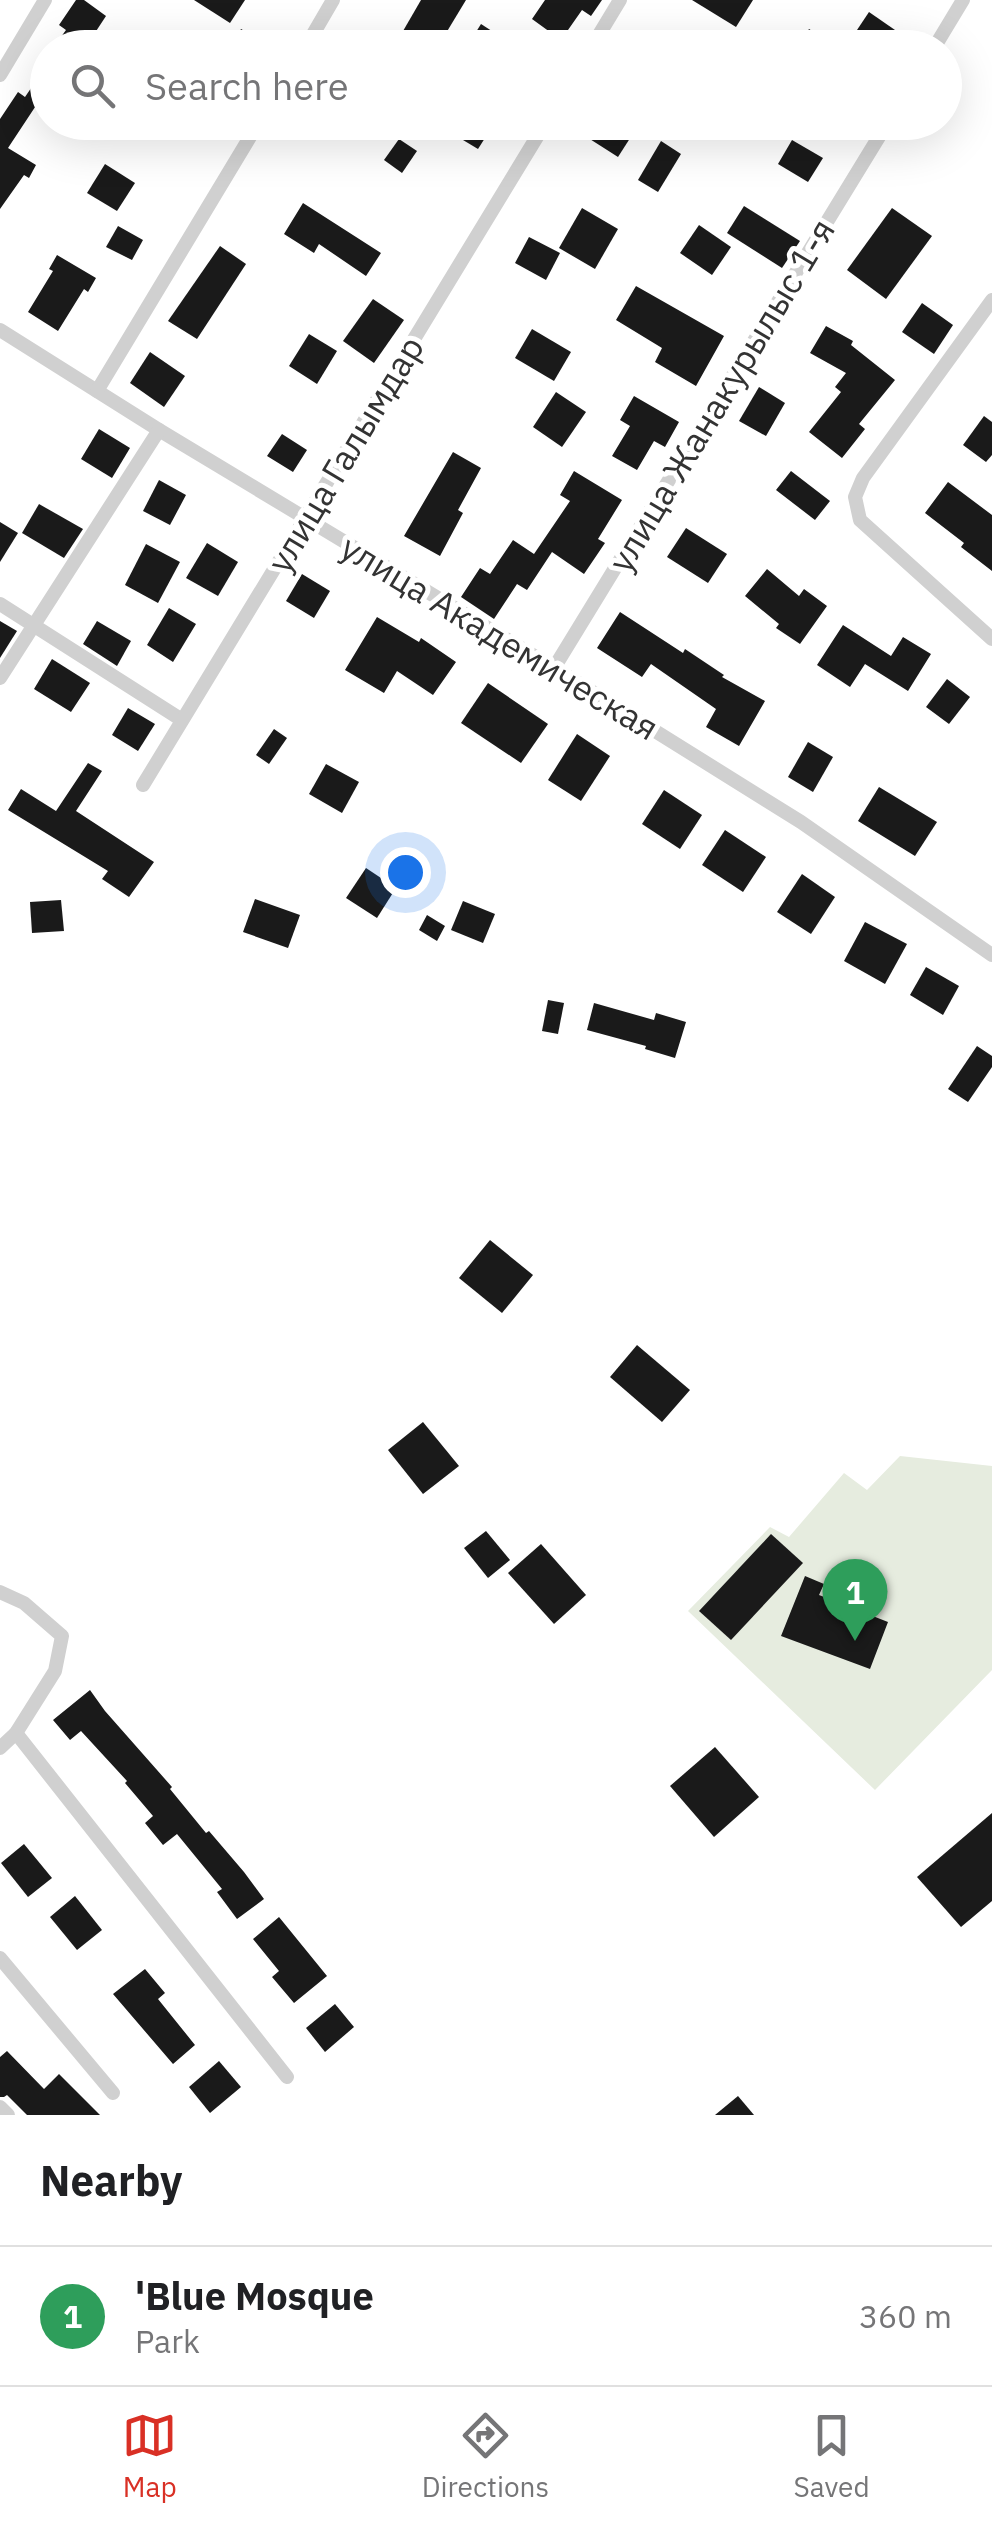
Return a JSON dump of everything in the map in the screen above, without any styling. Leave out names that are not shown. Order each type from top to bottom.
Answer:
[{"type":"street","points":[[0,75],[45,0]]},
{"type":"street","points":[[316,30],[333,0]]},
{"type":"street","points":[[602,30],[620,0]]},
{"type":"street","points":[[944,30],[962,0]]},
{"type":"street","points":[[97,391],[248,140]]},
{"type":"street","name":"улица Галымдар","points":[[143,785],[535,140]]},
{"type":"street","name":"улица Жанакурылыс 1-я","points":[[554,668],[877,140]]},
{"type":"street","points":[[992,300],[863,478],[855,497],[860,520],[992,639]]},
{"type":"street","name":"улица Академическая","points":[[0,330],[801,822],[992,955]]},
{"type":"street","points":[[0,678],[159,430]]},
{"type":"street","points":[[0,604],[182,720]]},
{"type":"street","points":[[0,1592],[24,1604],[62,1636],[55,1671],[16,1733],[0,1748]]},
{"type":"street","points":[[16,1733],[286,2078]]},
{"type":"street","points":[[0,1958],[113,2093]]},
{"type":"street","points":[[0,2107],[8,2115]]},
{"type":"shaded area","points":[[900,1456],[992,1466],[992,1670],[875,1790],[688,1611],[770,1527],[789,1537],[844,1473],[867,1490]]},
{"type":"building","points":[[76,0],[84,0],[106,16],[97,30],[66,30],[59,25]]},
{"type":"building","points":[[194,0],[245,0],[230,23]]},
{"type":"building","points":[[421,0],[466,0],[448,30],[404,30]]},
{"type":"building","points":[[545,0],[602,0],[591,16],[582,10],[568,30],[547,30],[532,19]]},
{"type":"building","points":[[692,0],[753,0],[736,27]]},
{"type":"building","points":[[869,12],[895,30],[857,30]]},
{"type":"building","points":[[30,90],[30,115],[8,148],[36,165],[0,209],[0,119],[18,92],[25,97]]},
{"type":"building","points":[[398,140],[417,151],[402,173],[384,160]]},
{"type":"building","points":[[463,140],[484,140],[478,149]]},
{"type":"building","points":[[591,140],[629,140],[618,157]]},
{"type":"building","points":[[792,140],[823,158],[808,182],[778,164]]},
{"type":"building","points":[[661,141],[681,154],[658,192],[638,180]]},
{"type":"building","points":[[105,164],[135,183],[117,211],[87,193]]},
{"type":"building","points":[[303,203],[381,253],[366,276],[319,244],[314,253],[284,234]]},
{"type":"building","points":[[744,206],[800,241],[782,268],[727,233]]},
{"type":"building","points":[[582,208],[618,229],[595,269],[559,248]]},
{"type":"building","points":[[892,208],[932,236],[886,299],[847,270]]},
{"type":"building","points":[[699,225],[731,247],[712,275],[680,253]]},
{"type":"building","points":[[118,226],[143,240],[132,260],[106,247]]},
{"type":"building","points":[[529,237],[560,253],[546,280],[515,263]]},
{"type":"building","points":[[220,246],[246,264],[197,339],[168,321]]},
{"type":"building","points":[[57,255],[96,278],[88,292],[84,289],[58,331],[28,312],[53,271],[49,269]]},
{"type":"building","points":[[636,286],[724,336],[696,386],[655,362],[662,348],[616,320]]},
{"type":"building","points":[[373,299],[404,320],[374,363],[343,341]]},
{"type":"building","points":[[922,303],[953,325],[934,354],[902,332]]},
{"type":"building","points":[[826,326],[853,341],[851,345],[895,380],[859,424],[865,429],[842,458],[809,432],[841,392],[835,387],[846,373],[810,353]]},
{"type":"building","points":[[532,329],[571,352],[554,381],[515,358]]},
{"type":"building","points":[[309,334],[337,351],[317,384],[289,366]]},
{"type":"building","points":[[150,352],[185,376],[164,407],[130,383]]},
{"type":"building","points":[[759,387],[785,403],[766,436],[739,421]]},
{"type":"building","points":[[556,392],[586,412],[562,447],[533,427]]},
{"type":"building","points":[[634,396],[679,422],[665,447],[654,441],[637,470],[612,456],[630,426],[620,420]]},
{"type":"building","points":[[984,416],[992,422],[992,455],[986,462],[963,445]]},
{"type":"building","points":[[99,429],[130,448],[112,478],[81,459]]},
{"type":"building","points":[[282,434],[307,450],[293,472],[267,456]]},
{"type":"building","points":[[453,452],[481,468],[458,510],[463,513],[440,556],[404,536]]},
{"type":"building","points":[[574,471],[622,500],[598,539],[605,543],[584,574],[552,552],[527,590],[517,584],[494,619],[461,597],[480,568],[490,574],[513,540],[534,554],[570,501],[560,495]]},
{"type":"building","points":[[791,471],[830,501],[815,520],[776,490]]},
{"type":"building","points":[[159,480],[186,495],[170,525],[143,511]]},
{"type":"building","points":[[948,482],[992,515],[992,571],[925,513]]},
{"type":"building","points":[[39,504],[83,529],[64,558],[22,533]]},
{"type":"building","points":[[0,522],[18,533],[0,562]]},
{"type":"building","points":[[686,528],[727,554],[708,583],[667,557]]},
{"type":"building","points":[[207,543],[238,562],[218,596],[186,578]]},
{"type":"building","points":[[146,544],[180,562],[158,603],[125,585]]},
{"type":"building","points":[[767,569],[799,596],[804,589],[827,606],[800,644],[776,628],[779,624],[745,596]]},
{"type":"building","points":[[302,574],[330,591],[314,618],[286,601]]},
{"type":"building","points":[[169,608],[196,624],[173,662],[147,645]]},
{"type":"building","points":[[620,612],[765,701],[739,746],[706,727],[716,709],[651,664],[642,677],[597,648]]},
{"type":"building","points":[[377,617],[419,642],[421,638],[456,662],[433,695],[397,671],[384,693],[345,670]]},
{"type":"building","points":[[0,621],[17,631],[0,658]]},
{"type":"building","points":[[97,621],[131,641],[117,666],[83,644]]},
{"type":"building","points":[[843,625],[891,656],[903,637],[931,654],[908,691],[865,664],[850,687],[817,665]]},
{"type":"building","points":[[52,659],[90,683],[71,712],[34,689]]},
{"type":"building","points":[[947,679],[970,697],[949,724],[926,707]]},
{"type":"building","points":[[488,683],[548,724],[521,763],[461,723]]},
{"type":"building","points":[[128,708],[155,724],[138,751],[112,735]]},
{"type":"building","points":[[274,729],[287,738],[269,764],[256,755]]},
{"type":"building","points":[[577,734],[610,756],[581,801],[548,780]]},
{"type":"building","points":[[808,742],[833,757],[813,792],[788,777]]},
{"type":"building","points":[[88,763],[102,771],[76,811],[154,862],[129,897],[102,879],[108,871],[8,810],[21,789],[56,811]]},
{"type":"building","points":[[326,764],[359,782],[342,813],[309,794]]},
{"type":"building","points":[[879,787],[937,822],[915,856],[858,821]]},
{"type":"building","points":[[664,790],[702,815],[680,849],[642,824]]},
{"type":"building","points":[[725,830],[766,857],[743,892],[702,865]]},
{"type":"building","points":[[366,868],[396,888],[377,918],[346,898]]},
{"type":"building","points":[[802,874],[835,897],[811,934],[777,912]]},
{"type":"building","points":[[255,899],[300,915],[288,948],[243,932]]},
{"type":"building","points":[[61,900],[64,931],[32,933],[30,902]]},
{"type":"building","points":[[463,901],[495,914],[483,943],[451,930]]},
{"type":"building","points":[[427,915],[445,926],[437,941],[419,930]]},
{"type":"building","points":[[865,922],[907,944],[885,984],[844,961]]},
{"type":"building","points":[[926,967],[959,986],[943,1015],[910,995]]},
{"type":"building","points":[[548,1000],[564,1003],[558,1034],[542,1031]]},
{"type":"building","points":[[594,1003],[654,1020],[656,1013],[686,1022],[675,1058],[587,1030]]},
{"type":"building","points":[[977,1046],[992,1056],[992,1067],[968,1102],[948,1089]]},
{"type":"building","points":[[490,1240],[533,1275],[502,1313],[459,1278]]},
{"type":"building","points":[[637,1345],[690,1390],[662,1422],[610,1377]]},
{"type":"building","points":[[423,1422],[459,1466],[423,1494],[388,1450]]},
{"type":"building","points":[[486,1531],[510,1560],[488,1578],[464,1548]]},
{"type":"building","points":[[771,1534],[803,1563],[731,1640],[699,1611]]},
{"type":"building","points":[[541,1544],[586,1595],[554,1624],[508,1573]]},
{"type":"building","points":[[805,1576],[824,1584],[819,1595],[888,1622],[870,1669],[781,1636]]},
{"type":"building","points":[[90,1690],[264,1899],[237,1919],[217,1892],[222,1889],[177,1834],[163,1845],[145,1823],[153,1816],[127,1781],[81,1731],[70,1740],[53,1720]]},
{"type":"building","points":[[715,1747],[759,1797],[714,1837],[670,1786]]},
{"type":"building","points":[[992,1813],[992,1901],[961,1927],[917,1877]]},
{"type":"building","points":[[24,1844],[52,1878],[28,1897],[1,1863]]},
{"type":"building","points":[[75,1896],[102,1930],[77,1950],[50,1917]]},
{"type":"building","points":[[279,1917],[327,1976],[294,2003],[272,1977],[279,1971],[253,1939]]},
{"type":"building","points":[[145,1969],[165,1993],[158,1999],[195,2045],[173,2064],[113,1994]]},
{"type":"building","points":[[335,2004],[354,2027],[325,2052],[306,2028]]},
{"type":"building","points":[[7,2051],[44,2089],[59,2074],[100,2115],[27,2115],[7,2095],[0,2097],[0,2057]]},
{"type":"building","points":[[219,2061],[241,2087],[210,2113],[189,2087]]},
{"type":"building","points":[[738,2096],[754,2115],[715,2115]]},
{"type":"place","name":"'Blue Mosque","points":[[855,1641]]}]
